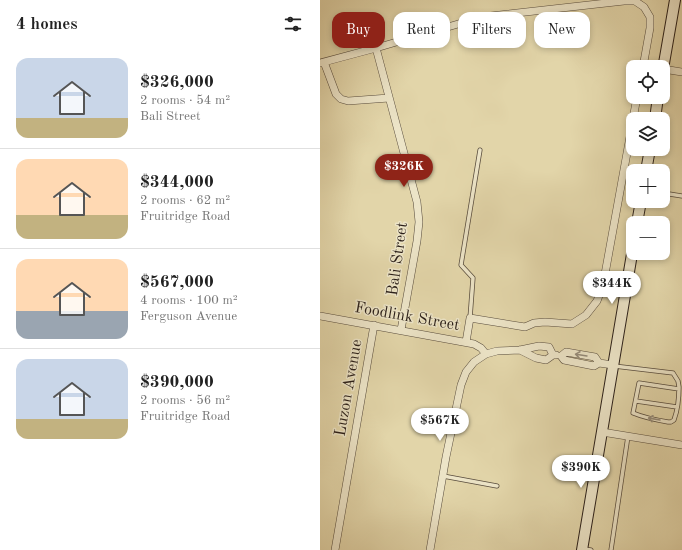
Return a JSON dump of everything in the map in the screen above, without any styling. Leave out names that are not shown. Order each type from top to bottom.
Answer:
[{"type":"main road","points":[[665,60],[675,0]]},
{"type":"main road","points":[[585,550],[602,432],[631,260]]},
{"type":"street","points":[[385,45],[482,17],[635,1],[644,7],[650,17],[650,28],[644,60]]},
{"type":"street","points":[[376,48],[322,62],[336,94],[341,99],[348,101],[389,98]]},
{"type":"street","name":"Bali Street","points":[[376,48],[417,202],[419,222],[417,242],[401,330]]},
{"type":"street","points":[[670,70],[682,72]]},
{"type":"street","points":[[466,342],[470,318],[525,327],[534,323],[545,322],[572,324],[586,315],[597,301],[603,285],[626,156]]},
{"type":"street","name":"Foodlink Street","points":[[320,316],[466,342],[481,348],[486,354]]},
{"type":"street","name":"Luzon Avenue","points":[[335,550],[374,325]]},
{"type":"street","points":[[430,550],[461,385],[466,372],[474,362],[486,354],[497,351],[520,350],[539,346],[549,347],[553,355]]},
{"type":"street","points":[[520,350],[536,358],[546,360],[553,355],[561,356],[564,360],[594,366],[599,363],[613,366]]},
{"type":"street","points":[[602,432],[682,445]]},
{"type":"lane","points":[[470,318],[473,278],[461,265],[480,150]]},
{"type":"lane","points":[[670,194],[682,196]]},
{"type":"lane","points":[[613,366],[673,373],[678,381],[679,389],[674,420],[671,422],[645,418],[633,413],[639,383],[679,389]]},
{"type":"lane","points":[[636,401],[677,407]]},
{"type":"lane","points":[[611,550],[628,436]]},
{"type":"lane","points":[[443,476],[497,486]]}]
